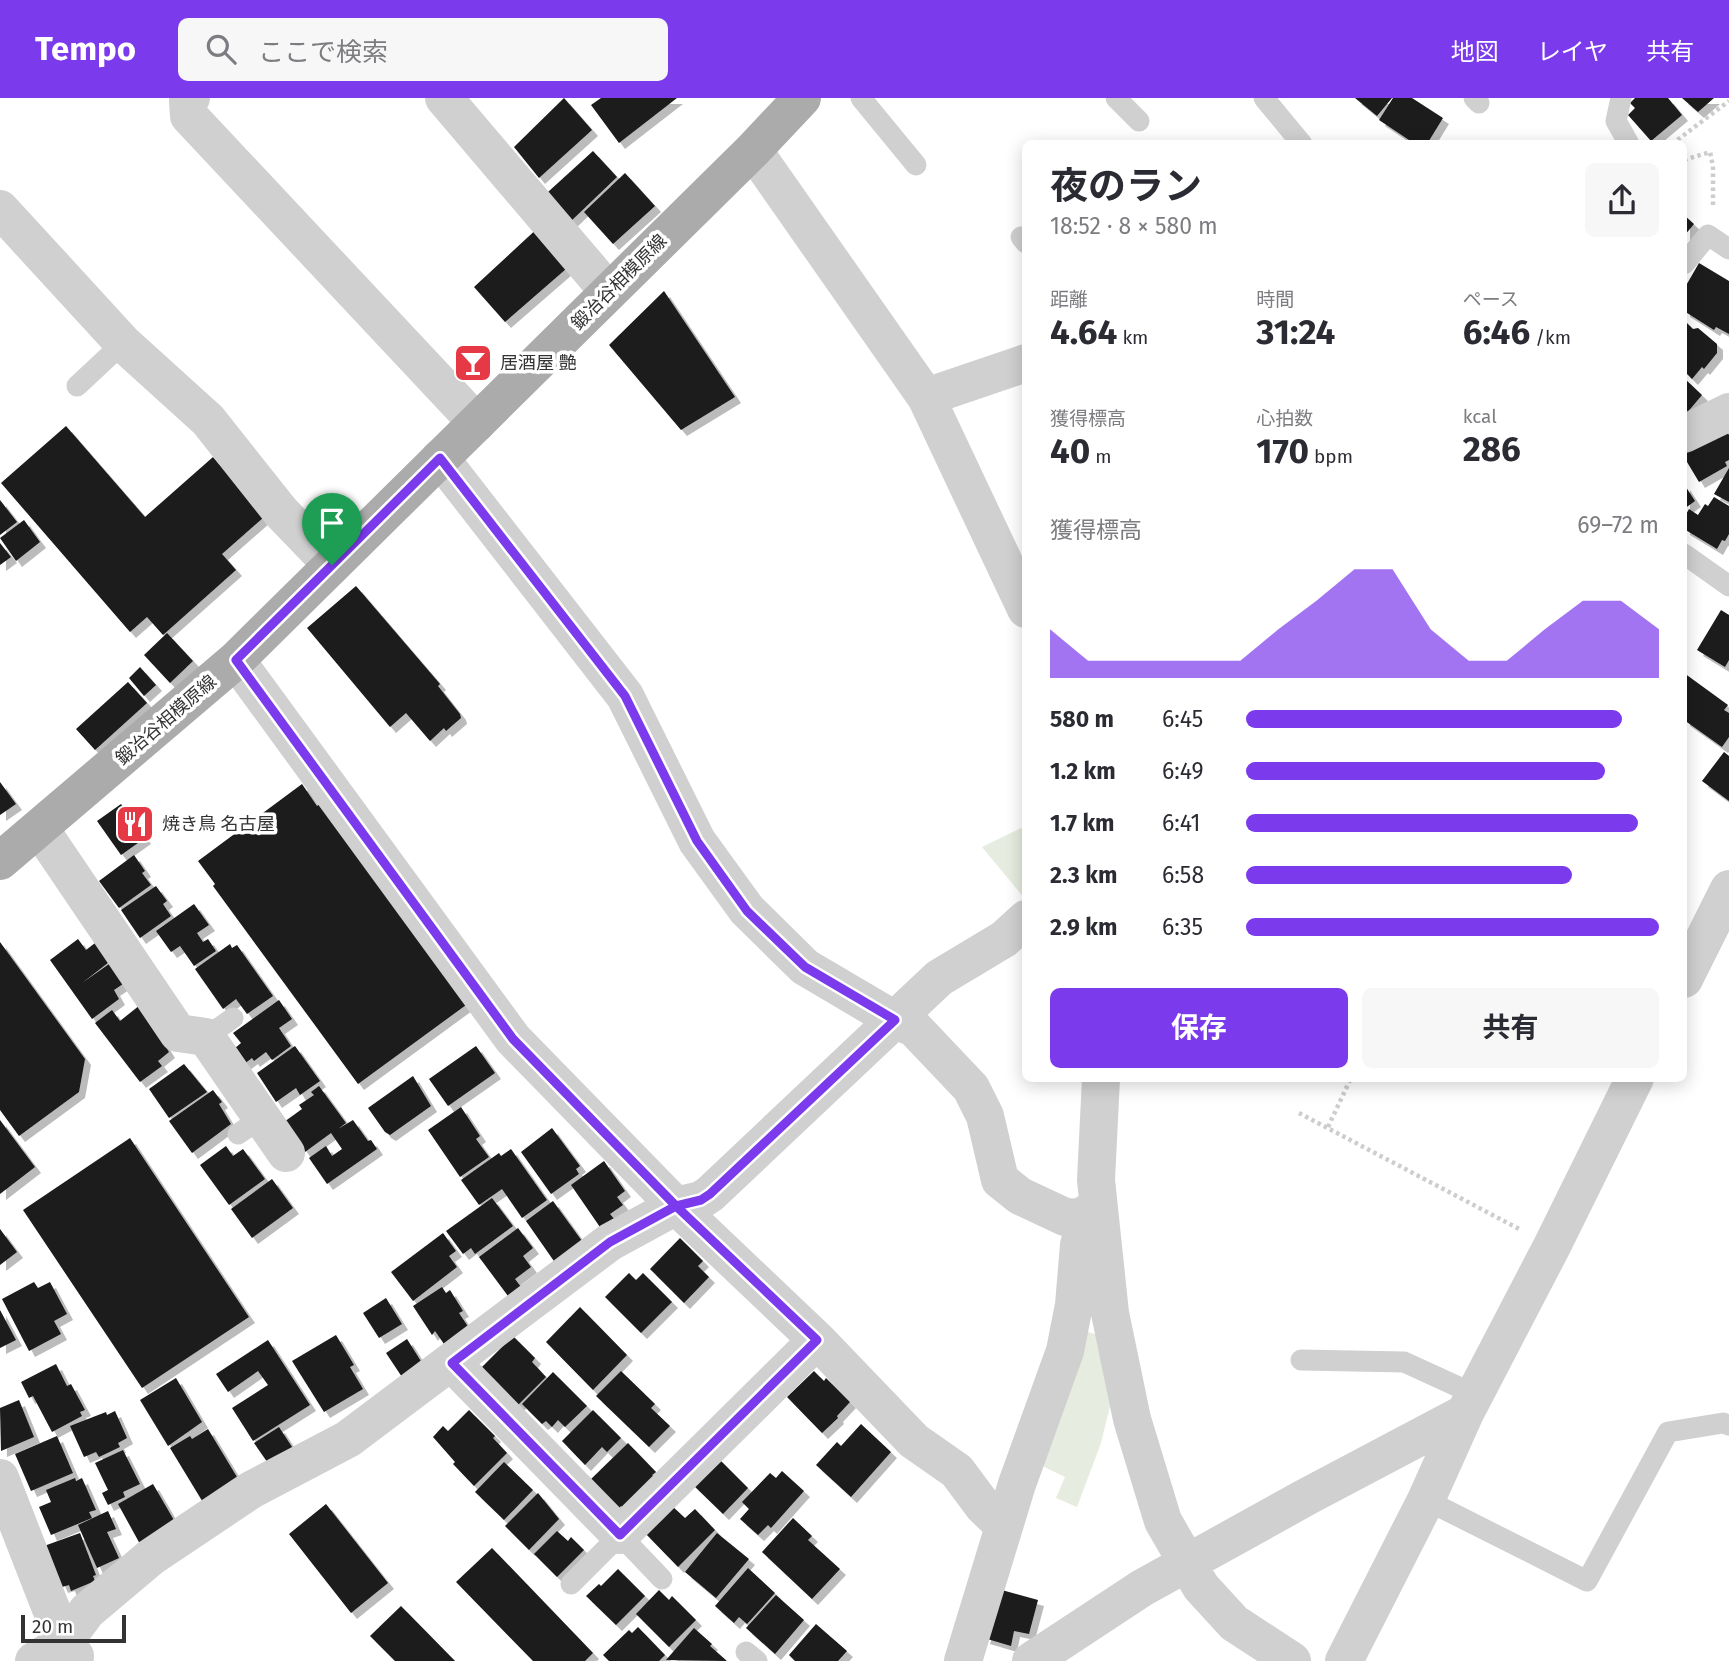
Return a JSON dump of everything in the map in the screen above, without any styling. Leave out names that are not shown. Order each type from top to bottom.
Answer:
[{"type":"main road","name":"鍛冶谷相模原線","points":[[0,861],[236,660],[802,98]]},
{"type":"street","points":[[191,98],[188,101],[189,116],[477,423]]},
{"type":"street","points":[[444,98],[609,292]]},
{"type":"street","points":[[752,150],[926,397],[1022,601]]},
{"type":"street","points":[[0,209],[123,342],[208,419],[281,512],[332,565]]},
{"type":"street","points":[[926,397],[1022,364]]},
{"type":"street","points":[[1687,433],[1729,412]]},
{"type":"street","points":[[440,458],[625,696],[697,841],[747,911],[805,967],[895,1020],[914,1028],[971,1088],[985,1116],[1000,1180],[1020,1196],[1065,1217],[1085,1218]]},
{"type":"street","points":[[236,660],[513,1039],[676,1206],[817,1340],[914,1441],[957,1471],[983,1506],[1004,1526]]},
{"type":"street","points":[[40,829],[178,1033],[220,1028],[251,1126],[286,1153]]},
{"type":"street","points":[[1687,973],[1729,889]]},
{"type":"street","points":[[59,1655],[87,1611],[151,1557],[251,1490],[348,1439],[610,1242],[676,1206],[701,1200],[710,1194],[939,978],[1004,939],[1022,923]]},
{"type":"street","points":[[1101,1082],[1096,1180],[1110,1313],[1132,1419],[1163,1521],[1200,1587],[1234,1623],[1292,1661]]},
{"type":"street","points":[[1344,1661],[1426,1500],[1469,1404],[1552,1246],[1632,1082]]},
{"type":"street","points":[[963,1661],[1017,1484],[1066,1351],[1074,1305],[1079,1245],[1096,1180]]},
{"type":"street","points":[[452,1363],[620,1535],[817,1340]]},
{"type":"street","points":[[1031,1661],[1142,1588],[1469,1404]]},
{"type":"street","points":[[0,1478],[59,1655]]},
{"type":"lane","points":[[861,98],[916,165]]},
{"type":"lane","points":[[1116,98],[1139,121]]},
{"type":"lane","points":[[1264,98],[1299,140]]},
{"type":"lane","points":[[1620,98],[1616,121],[1627,140]]},
{"type":"lane","points":[[1687,260],[1708,235],[1729,249]]},
{"type":"lane","points":[[78,386],[123,342]]},
{"type":"lane","points":[[1687,556],[1729,586]]},
{"type":"lane","points":[[1301,1360],[1404,1362],[1469,1404]]},
{"type":"lane","points":[[1426,1500],[1587,1581],[1668,1432],[1723,1423],[1729,1425]]},
{"type":"lane","points":[[571,1584],[620,1535],[662,1579]]},
{"type":"path","points":[[1677,140],[1729,101]]},
{"type":"path","points":[[1687,159],[1710,152],[1714,203],[1708,235]]},
{"type":"path","points":[[1328,1127],[1349,1082]]},
{"type":"path","points":[[1299,1113],[1552,1246]]},
{"type":"shaded area","points":[[1022,827],[1022,895],[982,847]]},
{"type":"shaded area","points":[[1085,1331],[1098,1335],[1111,1402],[1101,1443],[1077,1507],[1056,1498],[1065,1477],[1036,1463]]},
{"type":"building","points":[[564,98],[592,130],[539,178],[514,147]]},
{"type":"building","points":[[601,98],[677,98],[619,143],[591,105]]},
{"type":"building","points":[[1355,98],[1392,98],[1377,116]]},
{"type":"building","points":[[1393,98],[1412,98],[1443,118],[1429,140],[1409,140],[1379,120]]},
{"type":"building","points":[[1635,98],[1668,98],[1682,115],[1650,140],[1628,115],[1635,108],[1630,103]]},
{"type":"building","points":[[1682,98],[1714,98],[1698,112]]},
{"type":"building","points":[[593,151],[617,177],[569,223],[548,192]]},
{"type":"building","points":[[625,173],[655,206],[613,244],[584,212]]},
{"type":"building","points":[[1687,218],[1694,224],[1687,232]]},
{"type":"building","points":[[541,225],[574,262],[505,322],[474,287]]},
{"type":"building","points":[[1699,263],[1729,281],[1729,334],[1716,327],[1714,330],[1687,313],[1687,284]]},
{"type":"building","points":[[664,291],[735,397],[681,430],[609,345]]},
{"type":"building","points":[[1687,323],[1693,329],[1698,328],[1717,344],[1717,353],[1692,379],[1687,374]]},
{"type":"building","points":[[1687,381],[1702,395],[1687,413]]},
{"type":"building","points":[[66,426],[145,517],[213,457],[264,517],[222,554],[236,570],[163,635],[147,617],[130,632],[1,483]]},
{"type":"building","points":[[1724,427],[1729,435],[1729,460],[1725,462],[1727,466],[1699,482],[1687,462],[1687,445]]},
{"type":"building","points":[[1729,468],[1729,502],[1714,494]]},
{"type":"building","points":[[1687,489],[1695,501],[1687,507]]},
{"type":"building","points":[[1714,497],[1729,506],[1729,534],[1717,549],[1687,531],[1689,509],[1698,515],[1705,504],[1708,506]]},
{"type":"building","points":[[0,500],[17,522],[0,535]]},
{"type":"building","points":[[24,520],[40,542],[16,561],[0,538]]},
{"type":"building","points":[[0,543],[11,557],[0,565]]},
{"type":"building","points":[[356,586],[440,684],[438,686],[460,714],[461,718],[430,741],[406,713],[390,727],[307,628]]},
{"type":"building","points":[[1721,610],[1729,615],[1729,660],[1725,667],[1697,650]]},
{"type":"building","points":[[167,633],[193,661],[170,683],[144,655]]},
{"type":"building","points":[[140,667],[156,685],[144,696],[129,678]]},
{"type":"building","points":[[1687,675],[1728,705],[1724,710],[1729,713],[1729,737],[1722,747],[1687,722]]},
{"type":"building","points":[[128,682],[147,703],[95,750],[76,729]]},
{"type":"building","points":[[1724,752],[1729,756],[1729,801],[1702,781]]},
{"type":"building","points":[[0,782],[16,804],[0,815]]},
{"type":"building","points":[[302,784],[317,806],[320,804],[466,1005],[358,1084],[213,886],[215,884],[198,861]]},
{"type":"building","points":[[121,804],[145,838],[121,855],[97,821]]},
{"type":"building","points":[[134,855],[151,885],[119,908],[99,881]]},
{"type":"building","points":[[156,886],[167,901],[163,904],[171,916],[140,938],[121,910]]},
{"type":"building","points":[[194,904],[209,925],[197,933],[203,942],[208,939],[216,951],[194,966],[180,946],[171,952],[156,931]]},
{"type":"building","points":[[78,939],[86,950],[99,940],[113,959],[82,983],[112,962],[126,982],[114,990],[119,999],[92,1019],[50,960]]},
{"type":"building","points":[[0,942],[85,1059],[79,1092],[19,1136],[0,1110]]},
{"type":"building","points":[[230,944],[232,948],[237,945],[273,996],[247,1014],[236,999],[223,1009],[195,969]]},
{"type":"building","points":[[279,1000],[292,1019],[279,1028],[291,1046],[272,1060],[266,1052],[254,1061],[252,1058],[244,1064],[234,1049],[241,1043],[233,1033]]},
{"type":"building","points":[[140,1005],[169,1052],[158,1061],[162,1066],[140,1082],[95,1023],[112,1010],[120,1021]]},
{"type":"building","points":[[295,1046],[320,1081],[300,1095],[296,1088],[276,1102],[257,1073]]},
{"type":"building","points":[[476,1046],[495,1073],[448,1106],[429,1079]]},
{"type":"building","points":[[184,1064],[207,1092],[169,1118],[149,1089]]},
{"type":"building","points":[[413,1076],[431,1106],[390,1135],[368,1108]]},
{"type":"building","points":[[319,1086],[346,1123],[338,1129],[353,1120],[377,1149],[327,1184],[309,1158],[326,1146],[332,1156],[342,1149],[331,1133],[305,1152],[284,1122],[302,1109],[299,1105],[314,1095],[311,1092]]},
{"type":"building","points":[[213,1090],[222,1102],[219,1104],[231,1124],[192,1153],[169,1121]]},
{"type":"building","points":[[461,1107],[480,1136],[476,1139],[489,1157],[460,1177],[428,1130]]},
{"type":"building","points":[[0,1120],[35,1167],[0,1194]]},
{"type":"building","points":[[552,1128],[580,1166],[576,1169],[579,1174],[551,1194],[521,1152]]},
{"type":"building","points":[[130,1138],[249,1317],[142,1388],[23,1210]]},
{"type":"building","points":[[226,1146],[233,1156],[243,1149],[265,1179],[229,1205],[200,1165]]},
{"type":"building","points":[[511,1149],[547,1200],[522,1218],[502,1189],[479,1205],[461,1180],[499,1153],[501,1156]]},
{"type":"building","points":[[604,1161],[625,1191],[617,1197],[623,1205],[610,1214],[615,1220],[602,1230],[571,1185]]},
{"type":"building","points":[[272,1179],[293,1208],[252,1238],[231,1209]]},
{"type":"building","points":[[492,1198],[513,1226],[475,1254],[471,1248],[463,1254],[446,1231]]},
{"type":"building","points":[[553,1201],[582,1241],[556,1264],[526,1221]]},
{"type":"building","points":[[518,1228],[533,1248],[523,1256],[531,1267],[515,1279],[521,1287],[508,1296],[479,1257]]},
{"type":"building","points":[[0,1229],[17,1252],[0,1265]]},
{"type":"building","points":[[443,1233],[456,1251],[449,1256],[457,1267],[413,1301],[391,1272]]},
{"type":"building","points":[[680,1238],[703,1261],[698,1266],[709,1277],[684,1303],[650,1269]]},
{"type":"building","points":[[629,1273],[636,1280],[643,1273],[672,1302],[641,1333],[605,1297]]},
{"type":"building","points":[[34,1282],[38,1288],[50,1282],[67,1314],[54,1321],[61,1334],[29,1351],[2,1299]]},
{"type":"building","points":[[442,1287],[446,1293],[450,1290],[463,1311],[459,1313],[469,1328],[444,1344],[435,1331],[432,1335],[413,1306]]},
{"type":"building","points":[[386,1298],[402,1324],[379,1338],[363,1313]]},
{"type":"building","points":[[580,1307],[627,1355],[593,1390],[546,1342]]},
{"type":"building","points":[[0,1310],[16,1340],[0,1348]]},
{"type":"building","points":[[336,1335],[354,1365],[350,1367],[363,1389],[324,1412],[292,1361]]},
{"type":"building","points":[[513,1336],[535,1358],[532,1362],[546,1377],[516,1407],[479,1370]]},
{"type":"building","points":[[407,1339],[424,1366],[404,1380],[386,1353]]},
{"type":"building","points":[[268,1340],[310,1405],[253,1441],[232,1408],[268,1385],[258,1371],[228,1392],[216,1374]]},
{"type":"building","points":[[56,1364],[67,1386],[71,1384],[85,1410],[80,1412],[82,1416],[52,1432],[33,1396],[29,1398],[21,1382]]},
{"type":"building","points":[[621,1371],[655,1404],[651,1408],[670,1426],[649,1447],[596,1396]]},
{"type":"building","points":[[814,1371],[824,1381],[826,1378],[850,1402],[822,1433],[787,1397]]},
{"type":"building","points":[[553,1372],[587,1406],[565,1427],[558,1420],[552,1427],[546,1421],[542,1424],[522,1404]]},
{"type":"building","points":[[176,1378],[202,1422],[168,1446],[140,1400]]},
{"type":"building","points":[[19,1400],[34,1437],[1,1451],[0,1408]]},
{"type":"building","points":[[469,1410],[495,1436],[493,1438],[507,1453],[474,1486],[433,1437],[443,1426],[448,1431]]},
{"type":"building","points":[[593,1410],[621,1438],[607,1452],[602,1447],[585,1465],[562,1441]]},
{"type":"building","points":[[115,1411],[127,1438],[118,1443],[120,1447],[99,1457],[96,1452],[84,1457],[70,1426]]},
{"type":"building","points":[[861,1424],[891,1452],[851,1497],[816,1465],[837,1442],[841,1446]]},
{"type":"building","points":[[279,1427],[296,1453],[272,1469],[254,1443]]},
{"type":"building","points":[[208,1429],[240,1482],[204,1504],[170,1448]]},
{"type":"building","points":[[57,1436],[73,1473],[31,1491],[15,1454]]},
{"type":"building","points":[[628,1443],[656,1472],[652,1475],[656,1478],[625,1509],[621,1506],[616,1511],[588,1482]]},
{"type":"building","points":[[123,1450],[140,1484],[123,1492],[125,1497],[108,1505],[102,1493],[108,1490],[95,1463]]},
{"type":"building","points":[[717,1457],[748,1488],[723,1514],[688,1480]]},
{"type":"building","points":[[504,1462],[533,1490],[504,1520],[475,1492]]},
{"type":"building","points":[[782,1471],[804,1491],[771,1528],[768,1525],[758,1535],[740,1519],[749,1509],[742,1502],[770,1473],[776,1478]]},
{"type":"building","points":[[75,1478],[76,1481],[82,1478],[96,1510],[89,1512],[92,1518],[51,1535],[39,1507],[51,1502],[46,1490]]},
{"type":"building","points":[[153,1484],[175,1522],[140,1544],[118,1504]]},
{"type":"building","points":[[538,1493],[559,1519],[529,1550],[505,1526]]},
{"type":"building","points":[[326,1504],[388,1583],[351,1613],[289,1534]]},
{"type":"building","points":[[671,1505],[685,1518],[695,1509],[715,1530],[678,1567],[644,1532]]},
{"type":"building","points":[[108,1511],[116,1529],[107,1532],[119,1558],[97,1568],[78,1525]]},
{"type":"building","points":[[793,1518],[812,1536],[808,1540],[840,1569],[812,1599],[762,1552]]},
{"type":"building","points":[[557,1531],[568,1541],[571,1537],[584,1550],[557,1577],[534,1554]]},
{"type":"building","points":[[80,1533],[96,1575],[93,1576],[95,1581],[71,1591],[69,1585],[62,1587],[44,1546]]},
{"type":"building","points":[[717,1533],[749,1559],[716,1598],[685,1572]]},
{"type":"building","points":[[492,1548],[593,1653],[585,1661],[533,1661],[456,1582]]},
{"type":"building","points":[[748,1568],[775,1593],[747,1624],[739,1617],[734,1623],[715,1606]]},
{"type":"building","points":[[618,1569],[645,1596],[616,1625],[586,1596]]},
{"type":"building","points":[[998,1589],[1038,1600],[1029,1634],[1014,1631],[1011,1646],[984,1638]]},
{"type":"building","points":[[659,1590],[669,1600],[672,1596],[696,1620],[669,1647],[636,1614]]},
{"type":"building","points":[[776,1595],[804,1620],[775,1654],[746,1628]]},
{"type":"building","points":[[401,1606],[455,1661],[395,1661],[370,1636]]},
{"type":"building","points":[[816,1624],[847,1651],[838,1661],[795,1661],[789,1655]]},
{"type":"building","points":[[638,1627],[665,1655],[659,1661],[609,1661],[603,1655],[629,1630],[632,1633]]},
{"type":"building","points":[[694,1628],[712,1644],[710,1646],[727,1661],[666,1660]]},
{"type":"place","name":"居酒屋 艶","points":[[473,363]]},
{"type":"place","name":"焼き鳥 名古屋","points":[[135,824]]},
{"type":"route","points":[[332,565],[236,660],[513,1039],[676,1206],[817,1340],[620,1535],[452,1363],[610,1242],[676,1206],[701,1200],[710,1194],[895,1020],[805,967],[747,911],[697,841],[625,696],[440,458],[332,565]]}]
